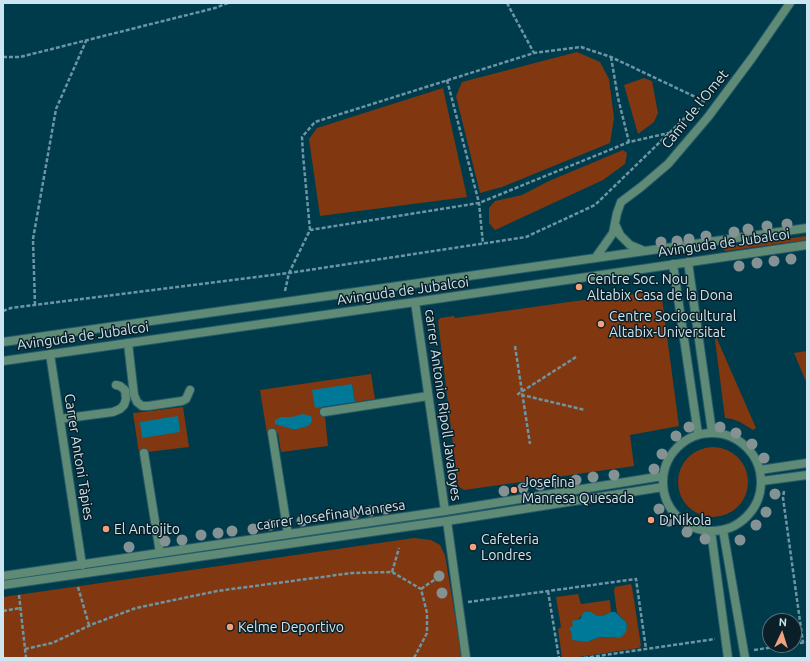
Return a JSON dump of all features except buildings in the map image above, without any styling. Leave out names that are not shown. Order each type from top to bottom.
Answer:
[{"type":"street","name":"Camí de l'Omet","points":[[596,257],[613,233],[621,202],[668,164],[716,107],[790,3]]},
{"type":"street","points":[[615,224],[620,235],[630,245],[644,250]]},
{"type":"street","name":"Avinguda de Jubalcoi","points":[[3,342],[807,228]]},
{"type":"street","name":"Avinguda de Jubalcoi","points":[[3,361],[807,245]]},
{"type":"street","points":[[688,262],[712,432]]},
{"type":"street","points":[[673,264],[698,434]]},
{"type":"street","name":"carrer Antonio Ripoll Javaloyes","points":[[415,302],[445,511]]},
{"type":"street","points":[[128,343],[134,395],[137,402],[142,406],[182,401],[186,398],[190,390]]},
{"type":"street","name":"Carrer Antoni Tàpies","points":[[50,354],[82,564]]},
{"type":"street","points":[[60,419],[113,412],[120,409],[124,405],[126,399],[124,390],[120,386],[116,385]]},
{"type":"street","points":[[324,412],[428,396]]},
{"type":"street","points":[[712,432],[722,433],[743,443],[751,451],[760,470],[762,481],[761,491],[756,503],[744,520],[723,530],[711,531],[696,528],[685,523],[675,514],[667,501],[663,487],[663,476],[664,468],[669,457],[677,447],[686,440],[698,434],[712,432]]},
{"type":"street","points":[[272,433],[288,534]]},
{"type":"street","points":[[144,453],[160,553]]},
{"type":"street","points":[[760,470],[807,464]]},
{"type":"street","points":[[762,481],[807,475]]},
{"type":"street","name":"carrer Josefina Manresa","points":[[3,576],[445,511],[663,476]]},
{"type":"street","name":"carrer Josefina Manresa","points":[[3,586],[447,521],[663,487]]},
{"type":"street","name":"carrer Antonio Ripoll Javaloyes","points":[[447,521],[466,658]]},
{"type":"street","points":[[723,530],[744,658]]},
{"type":"street","points":[[711,531],[724,638],[728,658]]},
{"type":"path","points":[[3,57],[20,57],[215,8],[228,3]]},
{"type":"path","points":[[507,3],[534,53]]},
{"type":"path","points":[[35,306],[33,239],[56,109],[86,41]]},
{"type":"path","points":[[284,302],[289,273],[310,230],[302,137],[314,122],[534,53],[581,46],[611,57],[716,107]]},
{"type":"path","points":[[611,57],[618,98],[629,142]]},
{"type":"path","points":[[447,80],[479,204],[484,244]]},
{"type":"path","points":[[3,311],[11,308],[289,273],[526,237],[595,205],[694,110],[716,107]]},
{"type":"path","points":[[310,230],[479,204],[629,142],[670,132]]},
{"type":"path","points":[[515,346],[530,444]]},
{"type":"path","points":[[522,394],[576,357]]},
{"type":"path","points":[[522,394],[585,410]]},
{"type":"path","points":[[784,491],[783,498],[805,642]]},
{"type":"path","points":[[392,572],[399,548]]},
{"type":"path","points":[[25,649],[52,644],[89,625],[136,608],[217,592],[352,573],[392,572],[421,589],[427,613],[427,633],[415,657]]},
{"type":"path","points":[[421,589],[437,578]]},
{"type":"path","points":[[458,603],[636,579],[646,649]]},
{"type":"path","points":[[78,587],[89,625]]},
{"type":"path","points":[[548,591],[559,658]]},
{"type":"path","points":[[19,595],[26,658]]},
{"type":"path","points":[[3,610],[20,608]]},
{"type":"path","points":[[584,658],[724,638]]},
{"type":"path","points":[[752,650],[762,649]]},
{"type":"shaded area","points":[[577,52],[600,62],[609,79],[614,118],[610,143],[502,187],[480,193],[456,96],[462,82]]},
{"type":"shaded area","points":[[644,78],[652,81],[658,113],[654,122],[638,134],[624,85]]},
{"type":"shaded area","points":[[443,88],[467,197],[320,216],[309,139],[317,128]]},
{"type":"shaded area","points":[[623,150],[627,153],[625,164],[603,180],[495,230],[489,223],[489,208],[495,201],[522,195],[549,181]]},
{"type":"shaded area","points":[[807,236],[807,240],[726,251],[723,250],[725,247]]},
{"type":"shaded area","points":[[661,291],[679,426],[630,435],[634,466],[464,490],[458,486],[438,321],[440,318],[454,316],[455,318]]},
{"type":"shaded area","points":[[714,332],[756,428],[753,430],[740,422],[725,418]]},
{"type":"shaded area","points":[[807,351],[807,384],[794,353]]},
{"type":"shaded area","points":[[371,374],[375,399],[355,402],[352,384],[324,407],[328,446],[281,452],[278,433],[267,434],[260,390]]},
{"type":"shaded area","points":[[183,407],[189,447],[139,453],[133,413]]},
{"type":"shaded area","points":[[706,447],[720,447],[733,453],[742,462],[746,468],[748,482],[746,496],[738,507],[727,515],[720,517],[706,517],[699,515],[688,507],[680,496],[678,489],[678,475],[680,468],[688,457],[699,449]]},
{"type":"shaded area","name":"Kelme Deportivo","points":[[414,538],[431,540],[440,545],[445,555],[462,658],[3,658],[3,597]]},
{"type":"shaded area","points":[[631,584],[641,646],[639,648],[572,658],[562,658],[558,629],[561,627],[556,597],[578,594],[581,604],[610,600],[611,612],[602,616],[581,616],[573,626],[571,636],[576,640],[587,642],[604,637],[620,638],[627,626],[626,622],[617,613],[614,591],[615,587]]},
{"type":"water","points":[[352,384],[355,402],[315,408],[312,390]]},
{"type":"water","points":[[303,414],[311,416],[311,423],[308,426],[292,429],[275,424],[275,420],[281,417],[292,417]]},
{"type":"water","points":[[178,416],[180,432],[142,438],[140,422]]},
{"type":"water","points":[[584,612],[591,612],[597,616],[602,616],[615,612],[626,622],[626,632],[620,638],[604,637],[587,642],[572,640],[569,628],[573,626],[572,621],[580,619]]},
{"type":"place","name":"Centre Soc. Nou Altabix Casa de la Dona","points":[[579,287]]},
{"type":"place","name":"Centre Sociocultural Altabix-Universitat","points":[[601,324]]},
{"type":"place","name":"Josefina Manresa Quesada","points":[[514,490]]},
{"type":"place","name":"D'Nikola","points":[[651,520]]},
{"type":"place","name":"El Antojito","points":[[106,529]]},
{"type":"place","name":"Cafeteria Londres","points":[[473,547]]},
{"type":"place","name":"Kelme Deportivo","points":[[230,627]]}]
